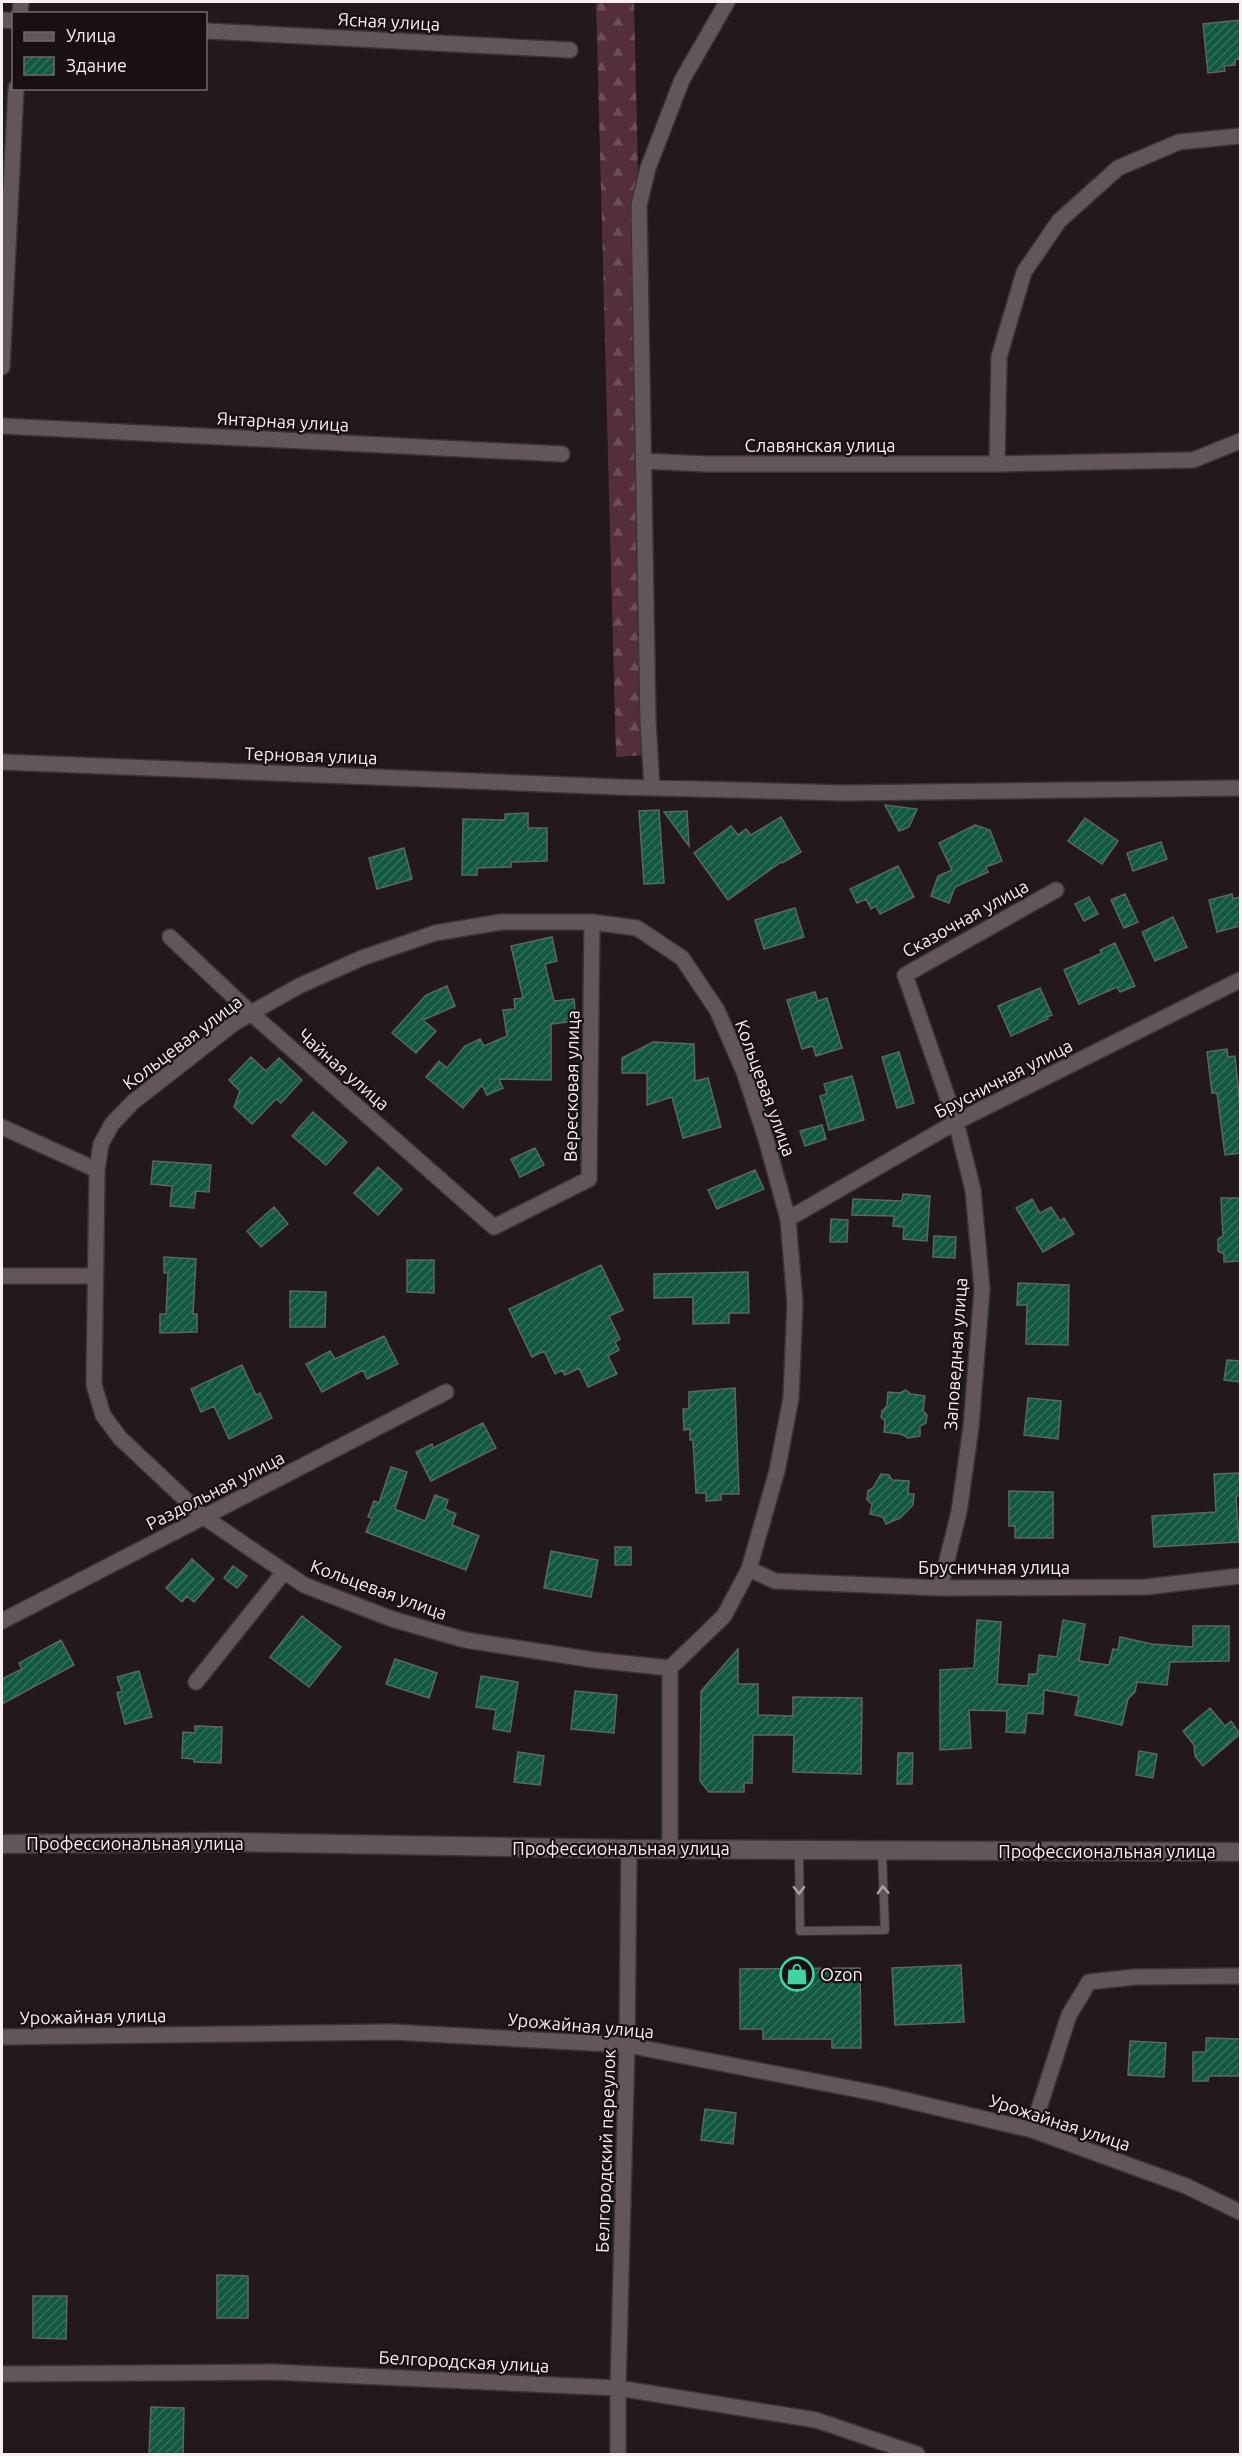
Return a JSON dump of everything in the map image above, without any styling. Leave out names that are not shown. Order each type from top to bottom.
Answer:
[{"type":"street","points":[[652,788],[648,721],[639,205],[648,168],[682,80],[727,2]]},
{"type":"street","name":"Ясная улица","points":[[207,31],[570,50]]},
{"type":"street","points":[[2,367],[16,90]]},
{"type":"street","points":[[997,464],[999,357],[1024,272],[1059,221],[1118,168],[1179,142],[1240,136]]},
{"type":"street","name":"Янтарная улица","points":[[2,426],[562,454]]},
{"type":"street","name":"Славянская улица","points":[[643,461],[707,465],[997,464],[1193,460],[1240,441]]},
{"type":"street","name":"Терновая улица","points":[[2,762],[618,787],[845,793],[1240,788]]},
{"type":"street","name":"Сказочная улица","points":[[956,1122],[904,975],[1056,890]]},
{"type":"street","name":"Кольцевая улица","points":[[501,922],[592,922],[637,928],[682,958],[717,1010],[751,1094],[788,1219],[795,1303],[791,1398],[777,1471],[749,1569],[724,1616],[669,1668],[594,1660],[465,1640],[392,1619],[304,1586],[204,1517],[120,1438],[103,1415],[94,1385],[94,1276],[101,1144],[119,1117],[142,1095],[233,1024],[251,1013],[299,986],[362,958],[435,933],[501,922]]},
{"type":"street","name":"Вересковая улица","points":[[494,1227],[589,1179],[592,922]]},
{"type":"street","name":"Чайная улица","points":[[170,937],[251,1013],[494,1227]]},
{"type":"street","name":"Брусничная улица","points":[[788,1219],[956,1122],[1240,980]]},
{"type":"street","name":"Заповедная улица","points":[[940,1588],[959,1512],[971,1428],[982,1289],[974,1190],[956,1122]]},
{"type":"street","points":[[2,1127],[98,1170]]},
{"type":"street","points":[[2,1276],[94,1276]]},
{"type":"street","name":"Раздольная улица","points":[[2,1621],[446,1392]]},
{"type":"street","name":"Брусничная улица","points":[[749,1569],[776,1581],[940,1588],[1146,1587],[1240,1576]]},
{"type":"street","points":[[196,1682],[284,1572]]},
{"type":"street","points":[[669,1668],[669,1848]]},
{"type":"street","name":"Профессиональная улица","points":[[2,1844],[227,1842],[629,1849],[1240,1852]]},
{"type":"street","name":"Белгородский переулок","points":[[618,2454],[629,1849]]},
{"type":"street","points":[[1032,2130],[1069,2014],[1089,1982],[1135,1977],[1240,1976]]},
{"type":"street","name":"Урожайная улица","points":[[2,2037],[392,2032],[627,2045],[880,2094],[1032,2130],[1186,2186],[1240,2212]]},
{"type":"street","name":"Белгородская улица","points":[[2,2373],[273,2372],[618,2388],[816,2420],[917,2454]]},
{"type":"lane","points":[[798,1849],[800,1931],[885,1930],[882,1850]]},
{"type":"green space","points":[[596,2],[634,2],[651,725],[645,755],[616,757]]},
{"type":"building","points":[[1240,20],[1240,59],[1235,60],[1235,65],[1224,66],[1225,71],[1208,73],[1203,24]]},
{"type":"building","points":[[885,805],[917,809],[909,827],[899,831]]},
{"type":"building","points":[[659,810],[664,883],[644,884],[639,811]]},
{"type":"building","points":[[687,811],[689,846],[664,812]]},
{"type":"building","points":[[528,813],[528,828],[547,828],[547,861],[511,862],[511,867],[477,868],[477,875],[462,875],[463,819],[505,820],[505,814]]},
{"type":"building","points":[[781,817],[801,852],[781,862],[728,900],[694,853],[731,826],[738,835],[746,829],[751,835]]},
{"type":"building","points":[[1085,818],[1118,841],[1102,864],[1068,841]]},
{"type":"building","points":[[975,825],[990,830],[1002,861],[986,867],[988,872],[955,887],[949,903],[931,896],[938,876],[952,870],[939,843]]},
{"type":"building","points":[[1161,842],[1167,859],[1133,871],[1127,853]]},
{"type":"building","points":[[404,848],[412,879],[377,889],[369,858]]},
{"type":"building","points":[[898,866],[914,897],[880,914],[876,906],[871,909],[866,899],[857,903],[850,889]]},
{"type":"building","points":[[1125,894],[1138,922],[1124,928],[1111,900]]},
{"type":"building","points":[[1232,894],[1233,899],[1240,897],[1240,926],[1217,932],[1209,900]]},
{"type":"building","points":[[1089,897],[1098,914],[1084,921],[1075,904]]},
{"type":"building","points":[[795,908],[804,937],[764,949],[755,920]]},
{"type":"building","points":[[1173,917],[1187,947],[1155,961],[1142,932]]},
{"type":"building","points":[[552,937],[557,961],[545,964],[554,1001],[574,999],[576,1021],[551,1024],[551,1080],[499,1079],[503,1088],[487,1095],[482,1085],[463,1108],[426,1077],[439,1061],[447,1068],[465,1046],[480,1039],[484,1046],[507,1036],[503,1010],[515,1009],[514,999],[523,998],[511,946]]},
{"type":"building","points":[[1115,943],[1135,986],[1120,992],[1117,987],[1079,1004],[1064,970],[1102,953],[1100,950]]},
{"type":"building","points":[[447,986],[455,1006],[423,1020],[436,1031],[416,1053],[392,1033],[426,995]]},
{"type":"building","points":[[1040,988],[1052,1015],[1011,1036],[998,1006]]},
{"type":"building","points":[[815,992],[818,1001],[827,998],[842,1048],[816,1056],[813,1046],[802,1049],[787,1000]]},
{"type":"building","points":[[653,1042],[694,1044],[695,1081],[708,1078],[721,1127],[683,1138],[672,1097],[647,1105],[647,1073],[622,1073],[622,1058]]},
{"type":"building","points":[[1227,1049],[1228,1057],[1235,1056],[1240,1107],[1240,1153],[1225,1155],[1217,1093],[1212,1093],[1207,1052]]},
{"type":"building","points":[[899,1052],[914,1103],[897,1108],[882,1057]]},
{"type":"building","points":[[251,1057],[266,1071],[279,1058],[302,1080],[281,1103],[276,1099],[252,1124],[234,1107],[240,1091],[229,1080]]},
{"type":"building","points":[[852,1076],[864,1120],[829,1130],[820,1096],[827,1094],[824,1084]]},
{"type":"building","points":[[313,1112],[347,1142],[326,1165],[292,1136]]},
{"type":"building","points":[[822,1125],[826,1139],[805,1146],[800,1131]]},
{"type":"building","points":[[535,1148],[544,1165],[520,1177],[511,1159]]},
{"type":"building","points":[[153,1161],[211,1165],[209,1192],[196,1191],[194,1208],[170,1206],[172,1186],[151,1184]]},
{"type":"building","points":[[378,1167],[402,1189],[378,1215],[354,1193]]},
{"type":"building","points":[[755,1170],[764,1189],[717,1209],[708,1190]]},
{"type":"building","points":[[903,1194],[930,1196],[927,1241],[903,1239],[904,1227],[893,1226],[894,1216],[852,1215],[853,1199],[902,1201]]},
{"type":"building","points":[[1221,1198],[1240,1198],[1240,1261],[1224,1262],[1224,1254],[1218,1251],[1218,1239],[1223,1236]]},
{"type":"building","points":[[1032,1199],[1040,1213],[1051,1207],[1060,1221],[1064,1218],[1074,1234],[1043,1252],[1016,1208]]},
{"type":"building","points":[[274,1207],[288,1224],[261,1247],[247,1231]]},
{"type":"building","points":[[831,1219],[848,1220],[847,1242],[830,1242]]},
{"type":"building","points":[[934,1236],[956,1237],[955,1258],[933,1257]]},
{"type":"building","points":[[164,1257],[196,1259],[193,1314],[197,1314],[197,1332],[160,1333],[160,1314],[166,1314],[168,1273],[164,1273]]},
{"type":"building","points":[[407,1260],[434,1260],[434,1293],[407,1292]]},
{"type":"building","points":[[601,1265],[623,1310],[609,1316],[620,1339],[615,1342],[619,1350],[608,1356],[617,1374],[588,1387],[579,1368],[565,1375],[562,1370],[555,1374],[544,1351],[532,1357],[509,1309]]},
{"type":"building","points":[[748,1272],[749,1313],[729,1313],[729,1323],[693,1324],[693,1297],[654,1298],[654,1274]]},
{"type":"building","points":[[1018,1283],[1069,1285],[1068,1345],[1026,1344],[1027,1305],[1017,1305]]},
{"type":"building","points":[[290,1291],[326,1292],[325,1327],[290,1327]]},
{"type":"building","points":[[384,1336],[398,1364],[367,1379],[363,1370],[322,1392],[306,1364],[330,1351],[335,1359]]},
{"type":"building","points":[[1227,1360],[1240,1361],[1240,1382],[1224,1380]]},
{"type":"building","points":[[242,1365],[256,1395],[260,1393],[272,1418],[229,1439],[214,1406],[201,1412],[191,1389]]},
{"type":"building","points":[[735,1388],[739,1494],[721,1494],[721,1500],[706,1501],[706,1493],[696,1493],[693,1440],[690,1440],[690,1429],[684,1430],[683,1409],[689,1409],[689,1392]]},
{"type":"building","points":[[906,1390],[911,1394],[925,1396],[923,1411],[927,1415],[926,1423],[920,1426],[920,1436],[908,1438],[901,1434],[884,1432],[885,1421],[881,1417],[882,1411],[887,1406],[888,1392],[900,1393]]},
{"type":"building","points":[[1028,1398],[1061,1401],[1058,1439],[1024,1435]]},
{"type":"building","points":[[483,1423],[496,1448],[431,1481],[416,1452],[432,1444],[433,1448]]},
{"type":"building","points":[[391,1467],[407,1472],[395,1509],[425,1521],[435,1495],[448,1500],[445,1509],[456,1514],[452,1525],[479,1536],[466,1570],[366,1532],[372,1518],[368,1517],[374,1501],[379,1503]]},
{"type":"building","points":[[1240,1473],[1240,1496],[1236,1496],[1239,1542],[1154,1547],[1152,1516],[1216,1512],[1214,1474]]},
{"type":"building","points":[[881,1474],[889,1475],[892,1480],[909,1481],[908,1494],[914,1494],[913,1505],[900,1518],[886,1524],[883,1517],[870,1514],[872,1504],[867,1500],[868,1491],[873,1488]]},
{"type":"building","points":[[1009,1491],[1053,1492],[1053,1538],[1015,1538],[1015,1526],[1009,1526]]},
{"type":"building","points":[[615,1547],[631,1547],[631,1565],[615,1565]]},
{"type":"building","points":[[551,1551],[598,1560],[591,1597],[544,1588]]},
{"type":"building","points":[[192,1559],[214,1579],[194,1602],[187,1596],[182,1602],[166,1588]]},
{"type":"building","points":[[233,1566],[247,1576],[237,1588],[224,1578]]},
{"type":"building","points":[[302,1616],[341,1647],[309,1687],[270,1657]]},
{"type":"building","points":[[977,1620],[1001,1622],[997,1684],[1028,1686],[1029,1674],[1037,1674],[1039,1655],[1057,1657],[1063,1620],[1085,1624],[1079,1661],[1109,1665],[1113,1649],[1118,1650],[1120,1637],[1152,1644],[1193,1647],[1193,1626],[1229,1626],[1229,1661],[1170,1662],[1167,1685],[1137,1682],[1135,1692],[1128,1699],[1122,1725],[1075,1715],[1079,1696],[1044,1690],[1043,1714],[1027,1713],[1025,1733],[1006,1732],[1007,1711],[969,1710],[971,1748],[940,1750],[940,1670],[974,1668]]},
{"type":"building","points":[[61,1640],[74,1665],[2,1704],[2,1679],[22,1669],[19,1663]]},
{"type":"building","points":[[738,1649],[738,1684],[758,1684],[758,1715],[793,1716],[793,1697],[862,1698],[861,1774],[793,1772],[794,1735],[753,1735],[752,1783],[744,1783],[744,1792],[709,1792],[700,1781],[701,1691]]},
{"type":"building","points":[[395,1659],[437,1673],[429,1698],[386,1684]]},
{"type":"building","points":[[139,1671],[152,1717],[125,1724],[117,1693],[122,1691],[117,1677]]},
{"type":"building","points":[[481,1676],[518,1682],[510,1732],[493,1729],[496,1710],[476,1707]]},
{"type":"building","points":[[575,1691],[617,1695],[614,1733],[571,1729]]},
{"type":"building","points":[[1210,1708],[1225,1726],[1231,1721],[1240,1734],[1203,1766],[1195,1756],[1194,1745],[1183,1731]]},
{"type":"building","points":[[195,1726],[222,1727],[221,1763],[194,1762],[194,1759],[182,1758],[183,1732],[195,1733]]},
{"type":"building","points":[[1139,1751],[1157,1754],[1153,1778],[1136,1775]]},
{"type":"building","points":[[518,1752],[544,1756],[540,1785],[514,1782]]},
{"type":"building","points":[[898,1753],[913,1753],[912,1784],[897,1784]]},
{"type":"building","points":[[961,1965],[964,2022],[895,2025],[892,1968]]},
{"type":"building","points":[[860,1968],[861,2048],[832,2048],[832,2039],[763,2039],[763,2029],[740,2029],[740,1969]]},
{"type":"building","points":[[1206,2038],[1240,2039],[1240,2076],[1209,2076],[1208,2081],[1193,2081],[1193,2052],[1206,2052]]},
{"type":"building","points":[[1130,2041],[1166,2043],[1164,2077],[1128,2075]]},
{"type":"building","points":[[705,2109],[736,2113],[733,2144],[701,2140]]},
{"type":"building","points":[[217,2275],[248,2276],[248,2318],[217,2318]]},
{"type":"building","points":[[33,2296],[67,2296],[66,2339],[33,2338]]},
{"type":"building","points":[[151,2407],[184,2408],[183,2454],[149,2454]]},
{"type":"place","name":"Ozon","points":[[797,1974]]}]
